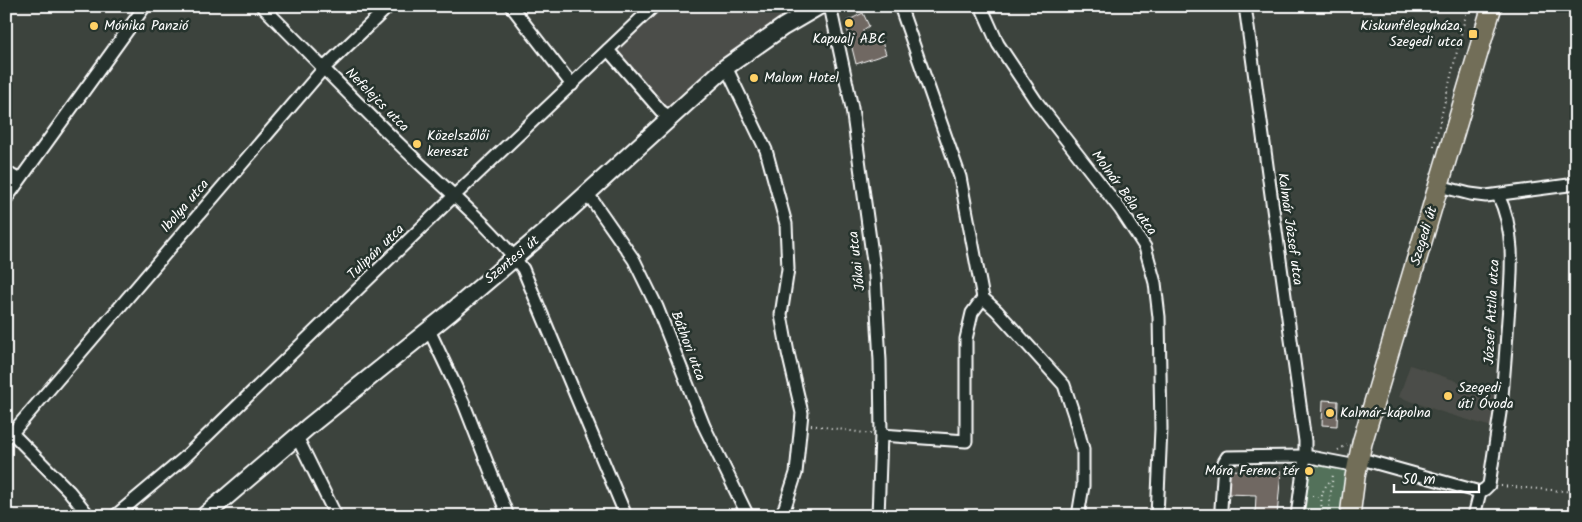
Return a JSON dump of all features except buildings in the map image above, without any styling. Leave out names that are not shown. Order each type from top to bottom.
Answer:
[{"type":"main road","name":"Szegedi út","points":[[1358,462],[1492,6]]},
{"type":"main road","points":[[1350,516],[1358,462]]},
{"type":"street","points":[[6,199],[145,6]]},
{"type":"street","name":"Nefelejcs utca","points":[[262,6],[419,163],[455,195],[524,269],[626,516]]},
{"type":"street","name":"Ibolya utca","points":[[9,430],[324,68],[390,6]]},
{"type":"street","points":[[511,6],[572,85]]},
{"type":"street","name":"Tulipán utca","points":[[115,516],[182,459],[654,6]]},
{"type":"street","name":"Szentesi út","points":[[204,516],[297,437],[429,330],[588,194],[726,67],[784,27],[819,6]]},
{"type":"street","name":"Jókai utca","points":[[830,6],[852,108],[875,276],[880,361],[881,435],[878,516]]},
{"type":"street","points":[[900,6],[960,177],[983,298],[1064,385],[1083,450],[1083,486],[1078,516]]},
{"type":"street","name":"Molnár Béla utca","points":[[981,6],[998,44],[1036,101],[1120,209],[1145,247],[1154,283],[1159,317],[1162,429],[1157,516]]},
{"type":"street","name":"Kalmár József utca","points":[[1245,6],[1305,441],[1305,456]]},
{"type":"street","points":[[608,50],[661,111],[670,117]]},
{"type":"street","points":[[726,67],[766,150],[786,224],[788,269],[781,315],[802,413],[796,473],[780,516]]},
{"type":"street","points":[[6,172],[19,180]]},
{"type":"street","points":[[1439,186],[1486,196],[1576,184]]},
{"type":"street","name":"Báthori utca","points":[[588,194],[634,260],[657,308],[704,426],[748,516]]},
{"type":"street","name":"József Attila utca","points":[[1474,516],[1484,489],[1501,405],[1510,279],[1509,226],[1503,204],[1498,195]]},
{"type":"street","points":[[881,435],[966,441],[966,340],[972,313],[983,298]]},
{"type":"street","points":[[429,330],[464,404],[508,516]]},
{"type":"street","points":[[9,430],[69,491],[88,516]]},
{"type":"street","points":[[297,437],[336,516]]},
{"type":"street","points":[[1297,516],[1305,456]]},
{"type":"street","points":[[1222,516],[1221,501],[1225,459],[1228,457],[1305,456],[1358,462],[1484,489]]},
{"type":"path","points":[[801,424],[881,435]]},
{"type":"path","points":[[1325,516],[1329,509],[1334,468]]},
{"type":"path","points":[[1325,516],[1321,505],[1323,489],[1332,480]]},
{"type":"path","points":[[1484,489],[1576,492]]},
{"type":"shaded area","points":[[658,6],[810,6],[671,114],[612,50]]},
{"type":"shaded area","name":"Szegedi úti Óvoda","points":[[1410,365],[1497,395],[1492,427],[1399,397]]},
{"type":"green space","points":[[1305,457],[1356,467],[1349,516],[1297,516]]},
{"type":"place","name":"Kapualj ABC","points":[[849,23]]},
{"type":"place","name":"Mónika Panzió","points":[[94,26]]},
{"type":"place","name":"Kiskunfélegyháza, Szegedi utca","points":[[1473,34]]},
{"type":"place","name":"Malom Hotel","points":[[754,78]]},
{"type":"place","name":"Közelszőlői kereszt","points":[[417,144]]},
{"type":"place","name":"Szegedi úti Óvoda","points":[[1448,396]]},
{"type":"place","name":"Kalmár-kápolna","points":[[1330,413]]},
{"type":"place","name":"Móra Ferenc tér","points":[[1309,471]]}]
